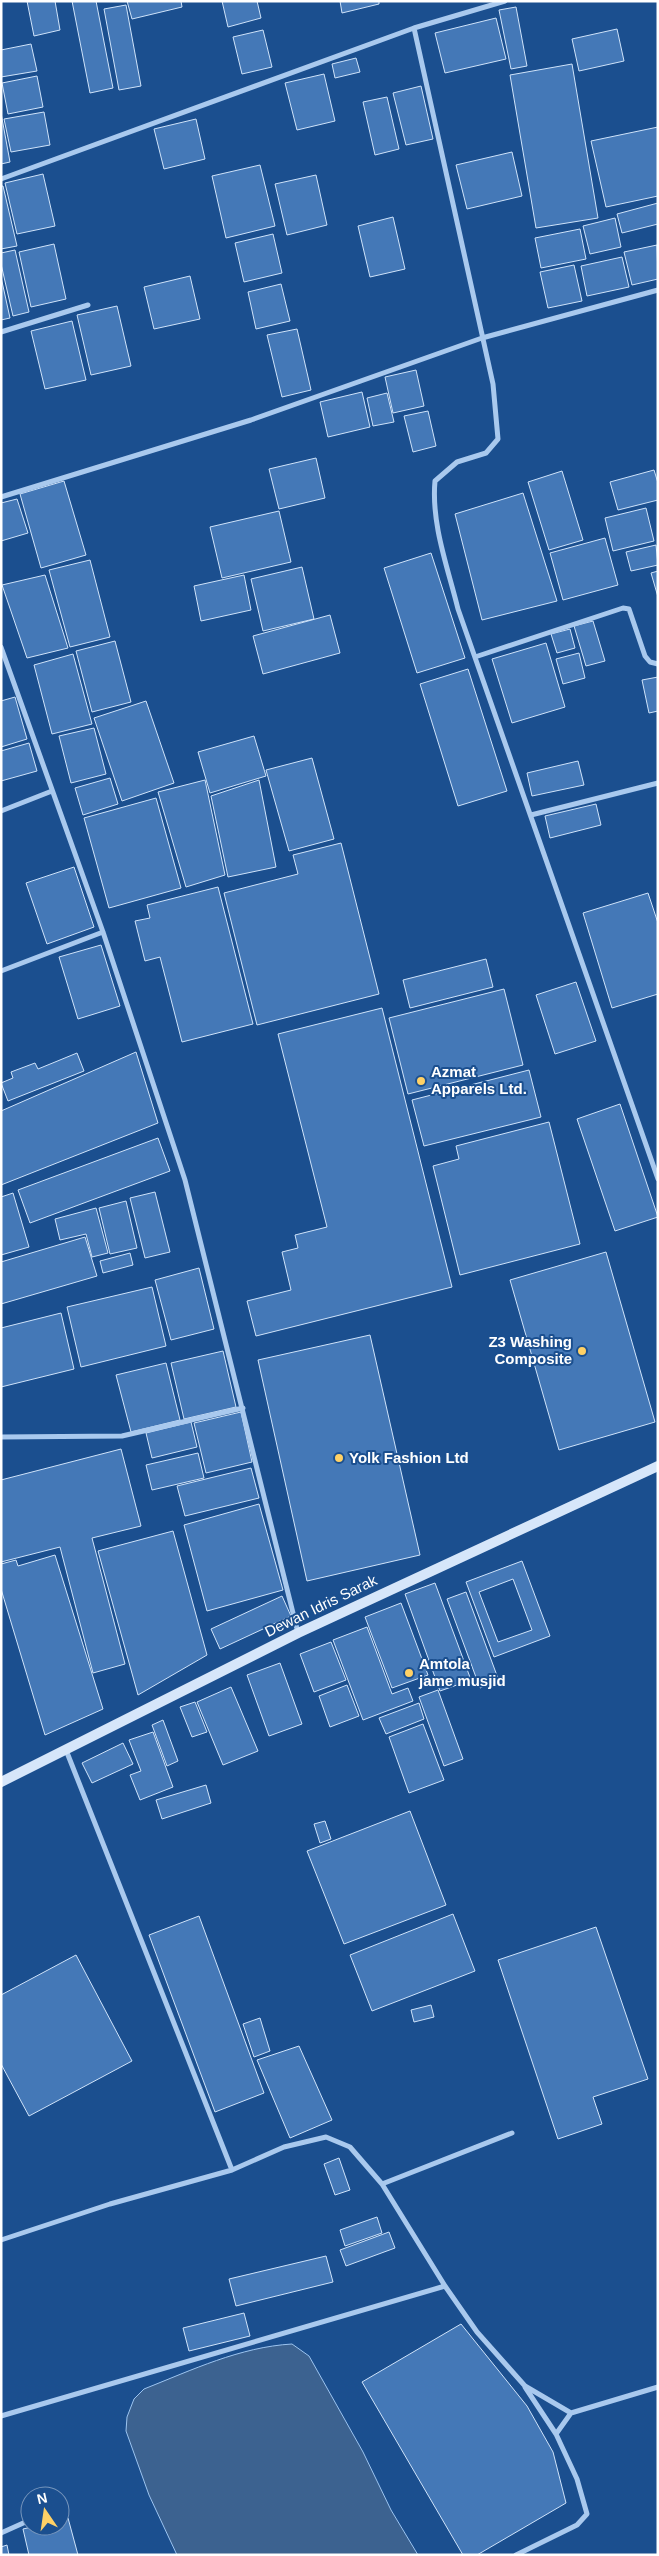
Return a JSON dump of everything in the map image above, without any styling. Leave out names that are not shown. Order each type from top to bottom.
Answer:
[{"type":"main road","name":"Dewan Idris Sarak","points":[[1,1782],[298,1633],[658,1466]]},
{"type":"street","points":[[1,179],[414,28],[505,1]]},
{"type":"street","points":[[414,28],[493,384],[498,439],[486,453],[457,462],[444,470],[435,481],[433,498],[435,516],[458,609],[658,1179]]},
{"type":"street","points":[[1,497],[251,420],[482,338],[658,290]]},
{"type":"street","points":[[1,332],[88,305]]},
{"type":"street","points":[[475,657],[623,608],[629,609],[645,656],[650,662],[658,664]]},
{"type":"street","points":[[1,647],[2,656],[103,932],[184,1180],[298,1633]]},
{"type":"street","points":[[531,815],[658,783]]},
{"type":"street","points":[[1,811],[52,791]]},
{"type":"street","points":[[1,971],[103,932]]},
{"type":"street","points":[[1,1437],[122,1436],[242,1408]]},
{"type":"street","points":[[66,1749],[232,2170]]},
{"type":"street","points":[[382,2184],[512,2133]]},
{"type":"street","points":[[1,2240],[110,2204],[232,2170],[284,2147],[326,2138],[350,2147],[382,2184],[445,2286],[477,2332],[525,2386],[556,2434],[576,2479],[587,2514],[577,2525],[516,2555]]},
{"type":"street","points":[[1,2416],[445,2286]]},
{"type":"street","points":[[525,2386],[571,2413]]},
{"type":"street","points":[[556,2434],[571,2413],[658,2387]]},
{"type":"street","points":[[1,2533],[20,2524]]},
{"type":"water","points":[[292,2344],[309,2356],[363,2452],[391,2510],[418,2555],[177,2555],[149,2495],[126,2431],[127,2417],[134,2399],[144,2389],[216,2360],[273,2346]]},
{"type":"building","points":[[27,1],[55,1],[60,30],[34,36]]},
{"type":"building","points":[[72,1],[96,1],[113,88],[90,93]]},
{"type":"building","points":[[127,1],[181,1],[182,7],[132,19]]},
{"type":"building","points":[[222,1],[257,1],[261,18],[228,27]]},
{"type":"building","points":[[340,1],[379,1],[379,4],[342,13]]},
{"type":"building","points":[[126,5],[141,86],[119,90],[104,9]]},
{"type":"building","points":[[516,7],[527,66],[511,69],[499,10]]},
{"type":"building","points":[[496,18],[506,59],[445,73],[435,33]]},
{"type":"building","points":[[617,29],[624,61],[579,71],[572,39]]},
{"type":"building","points":[[263,30],[272,67],[242,74],[233,37]]},
{"type":"building","points":[[31,44],[37,71],[1,77],[1,50]]},
{"type":"building","points":[[356,58],[360,72],[335,78],[332,64]]},
{"type":"building","points":[[572,64],[598,218],[536,228],[510,75]]},
{"type":"building","points":[[324,74],[335,121],[297,130],[285,83]]},
{"type":"building","points":[[37,76],[43,107],[8,114],[2,83]]},
{"type":"building","points":[[421,86],[433,139],[406,145],[393,93]]},
{"type":"building","points":[[387,97],[399,149],[375,155],[363,102]]},
{"type":"building","points":[[44,112],[50,145],[11,152],[4,119]]},
{"type":"building","points":[[1,113],[10,162],[1,164]]},
{"type":"building","points":[[196,119],[205,159],[164,169],[154,129]]},
{"type":"building","points":[[658,127],[658,196],[606,207],[591,141]]},
{"type":"building","points":[[512,152],[522,196],[467,209],[456,165]]},
{"type":"building","points":[[260,165],[275,226],[226,238],[212,176]]},
{"type":"building","points":[[43,174],[55,226],[17,234],[5,183]]},
{"type":"building","points":[[316,175],[327,225],[287,235],[275,184]]},
{"type":"building","points":[[1,186],[3,186],[17,246],[1,249]]},
{"type":"building","points":[[658,203],[658,224],[622,233],[617,214]]},
{"type":"building","points":[[393,217],[405,269],[370,277],[358,226]]},
{"type":"building","points":[[615,218],[621,247],[590,254],[583,226]]},
{"type":"building","points":[[580,229],[586,259],[541,268],[535,238]]},
{"type":"building","points":[[273,234],[282,273],[244,282],[235,243]]},
{"type":"building","points":[[54,244],[66,299],[31,307],[19,252]]},
{"type":"building","points":[[657,245],[658,279],[632,285],[624,252]]},
{"type":"building","points":[[15,250],[29,312],[13,316],[1,264],[1,253]]},
{"type":"building","points":[[622,257],[629,287],[587,296],[581,266]]},
{"type":"building","points":[[574,265],[582,301],[548,308],[540,272]]},
{"type":"building","points":[[190,276],[200,319],[154,329],[144,287]]},
{"type":"building","points":[[1,277],[10,318],[1,320]]},
{"type":"building","points":[[281,284],[290,321],[256,329],[248,292]]},
{"type":"building","points":[[117,306],[131,366],[91,375],[77,315]]},
{"type":"building","points":[[72,321],[86,380],[45,389],[31,331]]},
{"type":"building","points":[[297,329],[311,390],[282,397],[267,335]]},
{"type":"building","points":[[416,370],[424,406],[393,413],[385,377]]},
{"type":"building","points":[[362,392],[370,427],[328,437],[320,402]]},
{"type":"building","points":[[387,393],[394,422],[373,426],[367,398]]},
{"type":"building","points":[[428,411],[436,446],[413,452],[404,416]]},
{"type":"building","points":[[316,458],[325,498],[279,509],[269,469]]},
{"type":"building","points":[[654,470],[658,483],[658,500],[618,510],[610,482]]},
{"type":"building","points":[[562,471],[583,540],[549,550],[528,482]]},
{"type":"building","points":[[64,481],[86,555],[41,568],[20,494]]},
{"type":"building","points":[[523,493],[557,601],[482,620],[455,514]]},
{"type":"building","points":[[17,499],[28,533],[1,541],[1,503]]},
{"type":"building","points":[[646,508],[654,541],[613,551],[605,518]]},
{"type":"building","points":[[279,511],[291,562],[222,578],[210,527]]},
{"type":"building","points":[[605,538],[618,585],[563,600],[550,553]]},
{"type":"building","points":[[656,545],[658,565],[631,571],[626,552]]},
{"type":"building","points":[[431,553],[465,658],[417,673],[384,568]]},
{"type":"building","points":[[90,560],[110,637],[70,647],[49,570]]},
{"type":"building","points":[[302,567],[314,619],[263,631],[251,579]]},
{"type":"building","points":[[658,571],[658,597],[651,573]]},
{"type":"building","points":[[45,575],[68,648],[27,658],[2,585]]},
{"type":"building","points":[[244,575],[251,610],[201,621],[194,586]]},
{"type":"building","points":[[330,615],[340,653],[263,674],[253,636]]},
{"type":"building","points":[[593,621],[605,661],[586,666],[574,626]]},
{"type":"building","points":[[570,629],[575,648],[557,653],[551,634]]},
{"type":"building","points":[[115,641],[131,702],[92,712],[76,651]]},
{"type":"building","points":[[546,643],[565,707],[512,723],[492,659]]},
{"type":"building","points":[[579,653],[585,678],[563,684],[556,659]]},
{"type":"building","points":[[73,654],[92,724],[52,734],[34,665]]},
{"type":"building","points":[[468,669],[507,791],[458,806],[420,684]]},
{"type":"building","points":[[658,677],[658,711],[649,713],[642,680]]},
{"type":"building","points":[[15,697],[27,739],[1,747],[1,701]]},
{"type":"building","points":[[146,701],[174,783],[122,801],[94,718]]},
{"type":"building","points":[[94,728],[106,774],[71,783],[59,736]]},
{"type":"building","points":[[254,736],[266,776],[210,793],[198,752]]},
{"type":"building","points":[[29,743],[37,771],[1,781],[1,751]]},
{"type":"building","points":[[312,758],[334,839],[289,851],[266,770]]},
{"type":"building","points":[[578,761],[584,785],[532,796],[527,773]]},
{"type":"building","points":[[110,778],[118,804],[83,815],[75,788]]},
{"type":"building","points":[[205,780],[225,875],[186,887],[158,792]]},
{"type":"building","points":[[259,780],[276,867],[228,877],[211,796]]},
{"type":"building","points":[[156,798],[181,888],[109,908],[84,818]]},
{"type":"building","points":[[596,804],[601,825],[550,838],[545,816]]},
{"type":"building","points":[[341,843],[379,994],[257,1025],[224,893],[298,874],[293,855]]},
{"type":"building","points":[[74,867],[94,927],[47,944],[26,883]]},
{"type":"building","points":[[218,887],[253,1024],[182,1042],[160,957],[145,961],[135,921],[150,918],[147,905]]},
{"type":"building","points":[[648,893],[658,923],[658,994],[612,1008],[583,913]]},
{"type":"building","points":[[101,945],[120,1006],[78,1019],[59,957]]},
{"type":"building","points":[[486,959],[493,987],[410,1008],[403,980]]},
{"type":"building","points":[[576,982],[596,1041],[555,1054],[536,995]]},
{"type":"building","points":[[504,989],[523,1065],[408,1094],[389,1018]]},
{"type":"building","points":[[382,1008],[452,1287],[256,1336],[247,1301],[291,1290],[282,1252],[298,1248],[295,1235],[327,1227],[278,1034]]},
{"type":"building","points":[[136,1052],[158,1123],[1,1185],[1,1111]]},
{"type":"building","points":[[77,1053],[84,1071],[8,1101],[1,1083],[13,1078],[11,1072],[35,1063],[38,1069]]},
{"type":"building","points":[[529,1070],[541,1117],[424,1146],[412,1100]]},
{"type":"building","points":[[620,1104],[658,1217],[615,1231],[577,1119]]},
{"type":"building","points":[[549,1122],[580,1244],[460,1275],[433,1166],[459,1159],[456,1146]]},
{"type":"building","points":[[158,1138],[170,1171],[30,1223],[18,1190]]},
{"type":"building","points":[[155,1192],[170,1252],[145,1258],[130,1198]]},
{"type":"building","points":[[13,1193],[29,1247],[1,1255],[1,1197]]},
{"type":"building","points":[[126,1201],[137,1248],[110,1254],[99,1208]]},
{"type":"building","points":[[96,1208],[108,1253],[92,1257],[86,1234],[60,1240],[55,1219]]},
{"type":"building","points":[[85,1237],[97,1276],[1,1304],[1,1262]]},
{"type":"building","name":"Z3 Washing Composite","points":[[606,1252],[655,1422],[559,1450],[510,1280]]},
{"type":"building","points":[[130,1253],[133,1265],[103,1273],[100,1261]]},
{"type":"building","points":[[199,1268],[214,1329],[171,1340],[155,1280]]},
{"type":"building","points":[[152,1287],[166,1346],[81,1367],[67,1307]]},
{"type":"building","points":[[61,1313],[74,1369],[1,1387],[1,1328]]},
{"type":"building","name":"Yolk Fashion Ltd","points":[[370,1335],[420,1555],[307,1581],[258,1360]]},
{"type":"building","points":[[223,1351],[236,1407],[184,1419],[171,1363]]},
{"type":"building","points":[[166,1363],[180,1420],[131,1432],[116,1375]]},
{"type":"building","points":[[241,1412],[252,1462],[206,1473],[194,1423]]},
{"type":"building","points":[[191,1422],[197,1447],[152,1458],[146,1433]]},
{"type":"building","points":[[121,1449],[141,1526],[92,1538],[125,1664],[93,1673],[60,1547],[1,1562],[1,1480]]},
{"type":"building","points":[[198,1453],[204,1478],[152,1490],[146,1465]]},
{"type":"building","points":[[251,1468],[259,1498],[185,1516],[177,1486]]},
{"type":"building","points":[[259,1504],[283,1590],[207,1611],[184,1525]]},
{"type":"building","points":[[173,1531],[207,1655],[138,1695],[98,1551]]},
{"type":"building","points":[[55,1555],[103,1709],[45,1735],[1,1589],[1,1564],[16,1560],[18,1566]]},
{"type":"building","points":[[522,1561],[550,1636],[494,1657],[466,1582]],"holes":[[[513,1579],[532,1630],[498,1642],[479,1592]]]},
{"type":"building","points":[[435,1583],[471,1680],[440,1691],[405,1594]]},
{"type":"building","points":[[466,1592],[499,1681],[480,1688],[447,1599]]},
{"type":"building","points":[[282,1596],[291,1616],[220,1649],[211,1629]]},
{"type":"building","points":[[401,1603],[428,1675],[392,1688],[365,1617]]},
{"type":"building","points":[[367,1627],[392,1694],[408,1688],[413,1701],[363,1720],[333,1640]]},
{"type":"building","points":[[331,1642],[346,1680],[314,1692],[300,1654]]},
{"type":"building","points":[[280,1663],[302,1724],[269,1736],[247,1675]]},
{"type":"building","points":[[347,1685],[359,1716],[330,1727],[319,1696]]},
{"type":"building","points":[[231,1687],[258,1751],[223,1765],[197,1702]]},
{"type":"building","points":[[438,1690],[463,1759],[444,1766],[419,1697]]},
{"type":"building","points":[[195,1702],[207,1732],[192,1737],[180,1707]]},
{"type":"building","points":[[419,1703],[424,1719],[386,1734],[379,1718]]},
{"type":"building","points":[[163,1720],[178,1761],[167,1766],[152,1725]]},
{"type":"building","points":[[423,1724],[444,1780],[409,1793],[389,1737]]},
{"type":"building","points":[[153,1732],[173,1787],[140,1800],[130,1775],[141,1771],[129,1740]]},
{"type":"building","points":[[123,1743],[133,1764],[92,1783],[82,1763]]},
{"type":"building","points":[[206,1785],[211,1803],[162,1819],[156,1800]]},
{"type":"building","points":[[410,1811],[446,1905],[344,1944],[307,1851]]},
{"type":"building","points":[[325,1821],[331,1839],[320,1843],[314,1824]]},
{"type":"building","points":[[453,1914],[475,1971],[372,2011],[350,1955]]},
{"type":"building","points":[[199,1916],[264,2093],[215,2112],[149,1935]]},
{"type":"building","points":[[596,1927],[648,2079],[593,2097],[602,2124],[558,2139],[498,1960]]},
{"type":"building","points":[[76,1955],[132,2061],[29,2116],[1,2064],[1,1995]]},
{"type":"building","points":[[431,2005],[434,2017],[414,2022],[411,2010]]},
{"type":"building","points":[[260,2018],[270,2051],[254,2057],[243,2024]]},
{"type":"building","points":[[299,2046],[332,2120],[290,2138],[257,2060]]},
{"type":"building","points":[[339,2158],[350,2190],[335,2195],[324,2164]]},
{"type":"building","points":[[377,2217],[382,2233],[345,2246],[340,2230]]},
{"type":"building","points":[[389,2232],[395,2248],[346,2266],[340,2250]]},
{"type":"building","points":[[326,2256],[333,2282],[236,2306],[229,2279]]},
{"type":"building","points":[[244,2313],[250,2336],[189,2351],[183,2328]]},
{"type":"building","points":[[461,2324],[527,2406],[553,2452],[566,2503],[477,2555],[463,2555],[362,2382]]},
{"type":"building","points":[[70,2525],[78,2555],[29,2555],[25,2536],[70,2536]]},
{"type":"building","points":[[7,2545],[9,2555],[1,2555],[1,2547]]},
{"type":"place","name":"Azmat Apparels Ltd.","points":[[421,1081]]},
{"type":"place","name":"Z3 Washing Composite","points":[[582,1351]]},
{"type":"place","name":"Yolk Fashion Ltd","points":[[339,1458]]},
{"type":"place","name":"Amtola jame musjid","points":[[409,1673]]}]
